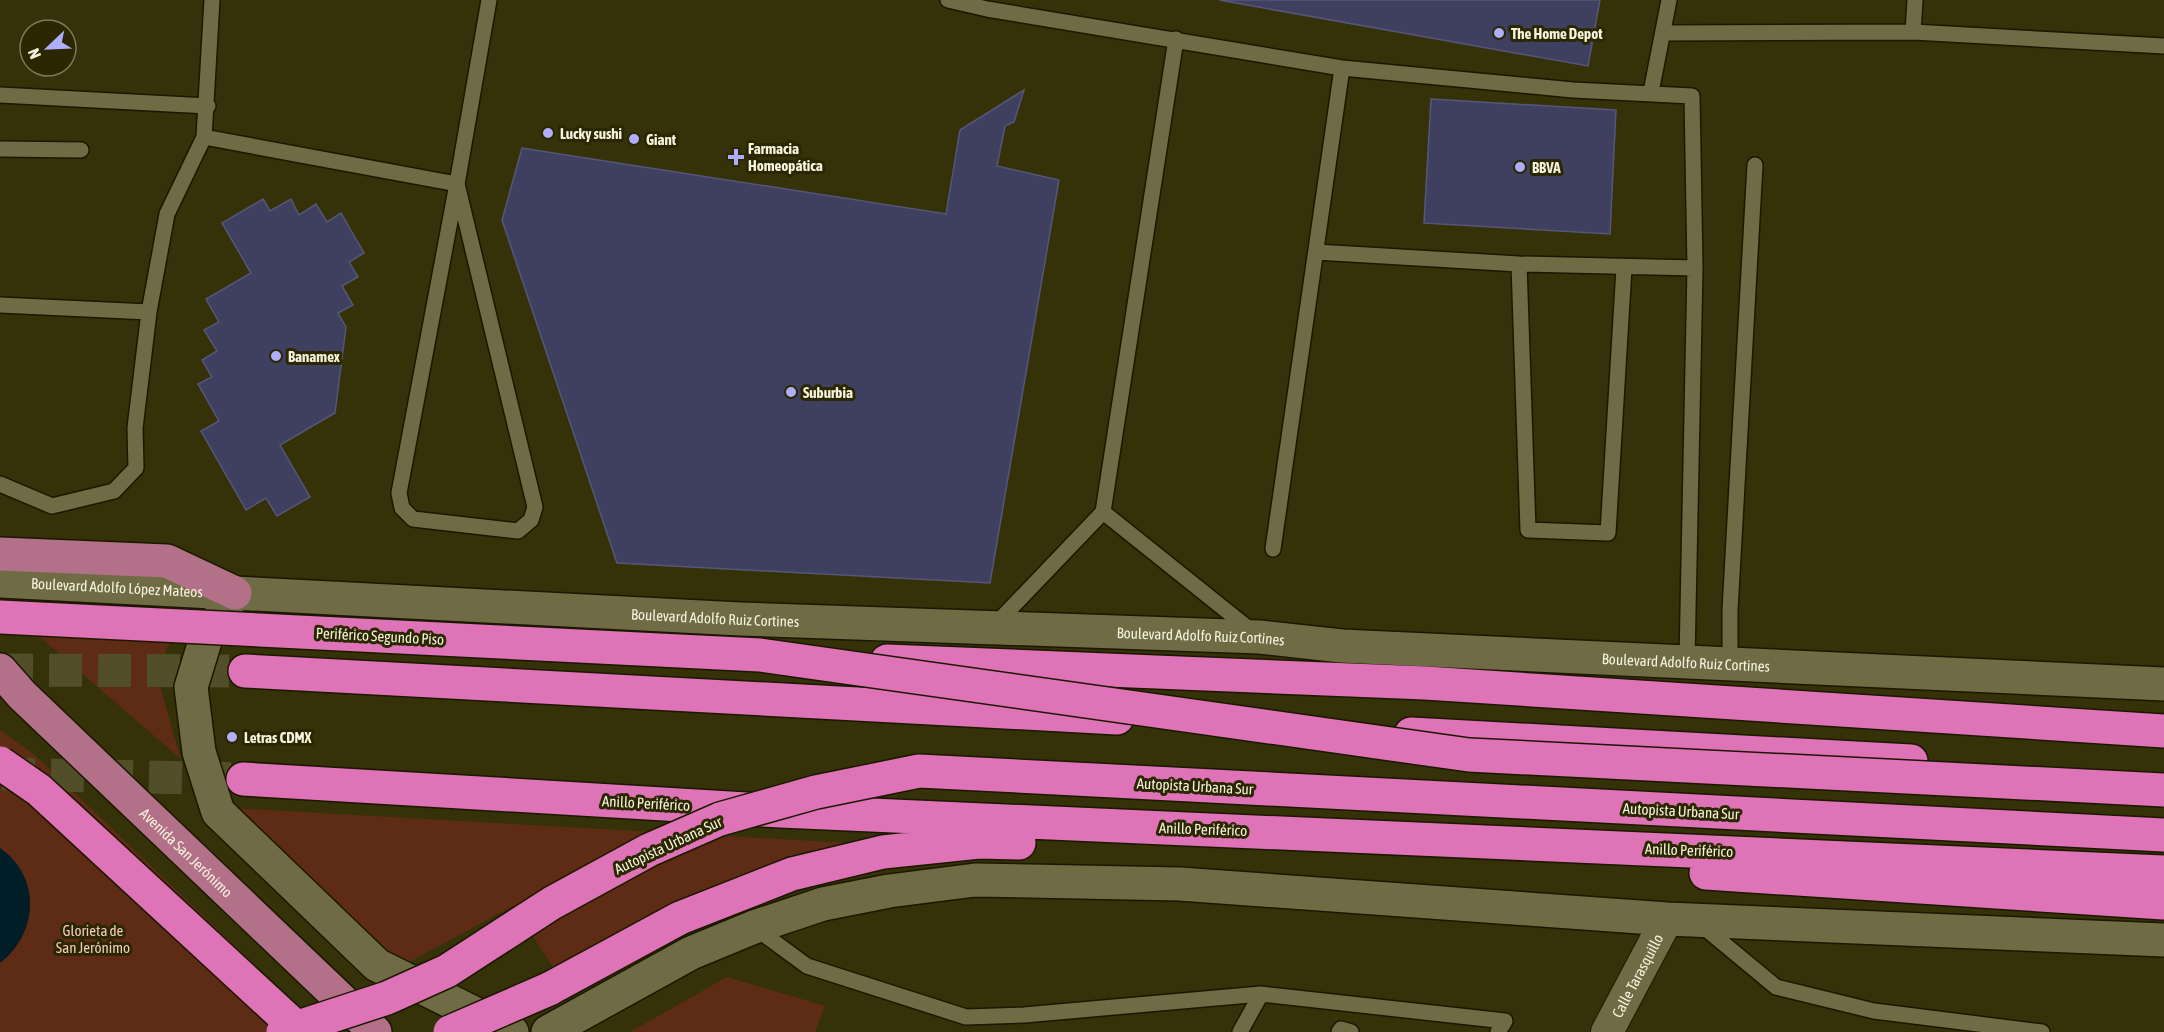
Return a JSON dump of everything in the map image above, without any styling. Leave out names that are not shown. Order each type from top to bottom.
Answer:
[{"type":"highway","name":"Periférico Segundo Piso","points":[[0,617],[760,655]]},
{"type":"highway","points":[[760,655],[1425,683],[2164,731]]},
{"type":"highway","points":[[760,655],[1469,755],[2164,790]]},
{"type":"highway","points":[[245,671],[2164,774]]},
{"type":"highway","points":[[0,763],[39,790],[302,1032]]},
{"type":"highway","name":"Autopista Urbana Sur","points":[[283,1032],[387,998],[447,971],[552,903],[649,850],[720,819],[816,792],[919,771],[2164,835]]},
{"type":"highway","name":"Anillo Periférico","points":[[243,779],[782,812],[2164,872]]},
{"type":"highway","points":[[450,1032],[549,988],[680,918],[792,874],[883,852],[979,842],[1485,858],[2164,903]]},
{"type":"main road","points":[[0,554],[167,561],[235,593],[206,638],[191,687],[200,752],[218,813],[377,965],[512,1032]]},
{"type":"main road","name":"Boulevard Adolfo López Mateos","points":[[0,582],[235,593]]},
{"type":"main road","name":"Boulevard Adolfo Ruiz Cortines","points":[[235,593],[740,619],[1260,637],[1342,646],[1687,660],[2164,684]]},
{"type":"main road","name":"Avenida San Jerónimo","points":[[0,670],[11,688],[370,1030]]},
{"type":"main road","points":[[548,1032],[691,953],[754,927],[823,904],[889,891],[975,880],[1180,884],[1681,919],[2164,940]]},
{"type":"street","name":"Calle Tarasquillo","points":[[1607,1032],[1681,919]]},
{"type":"lane","points":[[0,484],[52,506],[114,491],[136,468],[135,428],[149,312],[167,214],[204,137],[208,106],[212,0]]},
{"type":"lane","points":[[458,184],[535,507],[531,520],[518,531],[413,519],[402,508],[399,493],[458,184],[489,0]]},
{"type":"lane","points":[[948,0],[988,5],[1342,68],[1573,90],[1652,92],[1692,96],[1695,268],[1687,660]]},
{"type":"lane","points":[[1652,92],[1669,0]]},
{"type":"lane","points":[[1913,32],[1915,0]]},
{"type":"lane","points":[[1663,33],[1913,32],[2164,46]]},
{"type":"lane","points":[[993,627],[1103,512],[1176,39]]},
{"type":"lane","points":[[1273,549],[1342,68]]},
{"type":"lane","points":[[0,95],[208,106]]},
{"type":"lane","points":[[204,137],[458,184]]},
{"type":"lane","points":[[0,149],[81,150]]},
{"type":"lane","points":[[1730,663],[1730,610],[1755,165]]},
{"type":"lane","points":[[1316,252],[1519,264],[1695,268]]},
{"type":"lane","points":[[1519,264],[1528,531],[1608,533],[1624,268]]},
{"type":"lane","points":[[0,305],[149,312]]},
{"type":"lane","points":[[1103,512],[1260,637]]},
{"type":"lane","points":[[1681,919],[1776,987],[1874,1011],[2033,1032]]},
{"type":"lane","points":[[754,927],[807,966],[966,1017],[1024,1015],[1262,994],[1505,1021],[1498,1032]]},
{"type":"lane","points":[[1240,1032],[1262,994]]},
{"type":"lane","points":[[1339,1032],[1341,1029],[1351,1032]]},
{"type":"green space","points":[[12,613],[183,621],[166,650],[161,690],[181,759]]},
{"type":"green space","name":"Glorieta de San Jerónimo","points":[[0,730],[36,756],[299,1007],[306,1032],[0,1032]]},
{"type":"green space","points":[[230,808],[867,844],[558,975],[513,906],[404,965],[382,952]]},
{"type":"green space","points":[[727,977],[825,1006],[815,1032],[630,1032]]},
{"type":"water","points":[[0,848],[14,860],[23,874],[30,906],[28,922],[22,937],[13,951],[0,963]]},
{"type":"building","name":"The Home Depot","points":[[1219,0],[1600,0],[1588,66]]},
{"type":"building","name":"Suburbia","points":[[1024,90],[1014,122],[1005,126],[997,166],[1059,180],[990,583],[617,563],[502,220],[522,148],[946,214],[960,130]]},
{"type":"building","name":"BBVA","points":[[1431,99],[1616,110],[1610,234],[1424,223]]},
{"type":"building","name":"Banamex","points":[[263,199],[270,211],[291,199],[299,215],[316,204],[327,222],[341,213],[364,253],[349,262],[358,277],[342,286],[353,305],[338,313],[346,327],[335,413],[280,445],[310,497],[277,516],[266,498],[246,510],[201,431],[219,421],[198,384],[212,377],[202,360],[217,351],[204,330],[219,322],[206,299],[251,273],[222,223]]},
{"type":"tunnel","points":[[0,670],[245,671]]},
{"type":"tunnel","points":[[2,774],[243,779]]},
{"type":"place","name":"The Home Depot","points":[[1499,33]]},
{"type":"place","name":"Lucky sushi","points":[[548,133]]},
{"type":"place","name":"Giant","points":[[634,139]]},
{"type":"place","name":"Farmacia Homeopática","points":[[736,157]]},
{"type":"place","name":"BBVA","points":[[1520,167]]},
{"type":"place","name":"Banamex","points":[[276,356]]},
{"type":"place","name":"Suburbia","points":[[791,392]]},
{"type":"place","name":"Letras CDMX","points":[[232,737]]}]
